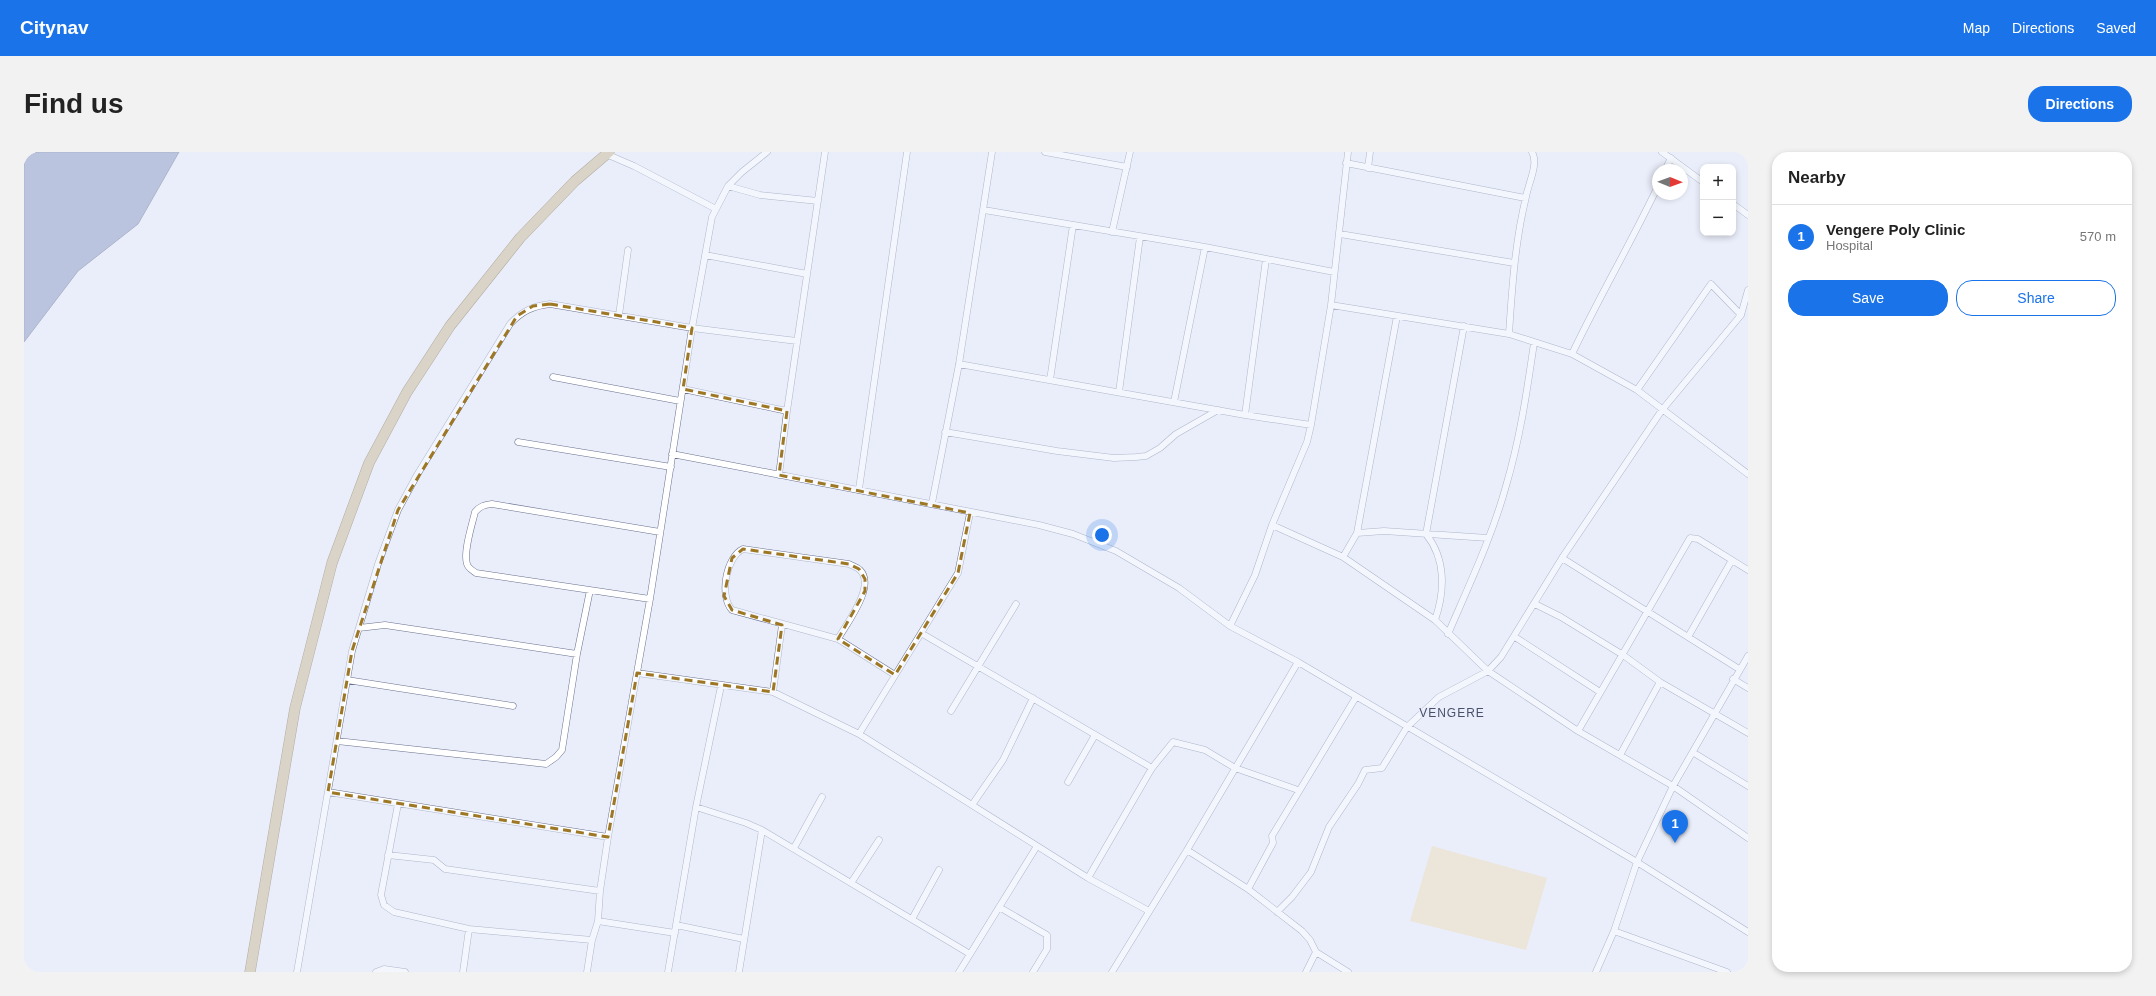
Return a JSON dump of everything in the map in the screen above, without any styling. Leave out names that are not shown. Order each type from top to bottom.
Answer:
[{"type":"main road","points":[[250,972],[295,708],[332,563],[370,462],[407,392],[450,326],[520,238],[575,181],[607,153]]},
{"type":"street","points":[[587,972],[592,940],[598,921],[600,891],[608,837],[650,599],[680,401],[712,217],[728,186],[742,172],[767,152]]},
{"type":"street","points":[[779,475],[825,152]]},
{"type":"street","points":[[859,489],[907,152]]},
{"type":"street","points":[[932,503],[959,364],[992,152]]},
{"type":"street","points":[[1045,152],[1127,167]]},
{"type":"street","points":[[1112,232],[1130,152]]},
{"type":"street","points":[[1230,626],[1255,575],[1272,524],[1307,442],[1330,305],[1340,234],[1348,152]]},
{"type":"street","points":[[1368,168],[1370,152]]},
{"type":"street","points":[[1509,334],[1514,263],[1525,198],[1534,162],[1532,152]]},
{"type":"street","points":[[1662,152],[1700,180]]},
{"type":"street","points":[[607,153],[716,209]]},
{"type":"street","points":[[1668,164],[1671,158]]},
{"type":"street","points":[[1346,163],[1525,198]]},
{"type":"street","points":[[728,186],[760,195],[818,201]]},
{"type":"street","points":[[1572,354],[1598,300],[1638,229],[1652,199]]},
{"type":"street","points":[[1736,206],[1748,215]]},
{"type":"street","points":[[984,210],[1205,247],[1334,272]]},
{"type":"street","points":[[1050,380],[1073,226]]},
{"type":"street","points":[[1340,234],[1514,263]]},
{"type":"street","points":[[1119,392],[1140,237]]},
{"type":"street","points":[[1174,402],[1205,247]]},
{"type":"street","points":[[619,315],[628,250]]},
{"type":"street","points":[[705,255],[807,274]]},
{"type":"street","points":[[1245,415],[1266,259]]},
{"type":"street","points":[[1637,390],[1711,284],[1741,315]]},
{"type":"street","points":[[1277,912],[1292,897],[1311,872],[1329,827],[1358,784],[1365,770],[1382,768],[1407,727],[1439,697],[1488,671],[1501,657],[1515,637],[1562,558],[1662,410],[1741,315],[1748,290]]},
{"type":"street","points":[[297,972],[352,651],[378,564],[398,510],[417,475],[510,324],[518,316],[533,306],[550,304],[692,328],[797,341]]},
{"type":"street","points":[[1330,305],[1509,334],[1572,354],[1637,390],[1748,474]]},
{"type":"street","points":[[1343,557],[1357,533],[1397,316]]},
{"type":"street","points":[[1435,620],[1442,601],[1443,577],[1434,544],[1426,534],[1464,326]]},
{"type":"street","points":[[1448,634],[1488,538],[1506,488],[1524,412],[1534,343]]},
{"type":"street","points":[[959,364],[1245,415],[1311,425]]},
{"type":"street","points":[[554,377],[680,401]]},
{"type":"street","points":[[683,389],[787,411]]},
{"type":"street","points":[[945,432],[1057,451],[1114,458],[1136,457],[1146,456],[1160,448],[1176,434],[1218,410]]},
{"type":"street","points":[[518,442],[671,467]]},
{"type":"street","points":[[672,454],[932,503],[1039,525],[1073,534],[1116,551],[1179,588],[1230,626],[1298,662],[1637,862],[1748,932]]},
{"type":"street","points":[[650,599],[476,573],[469,568],[466,558],[475,512],[479,507],[492,504],[660,532]]},
{"type":"street","points":[[859,734],[958,574],[970,512]]},
{"type":"street","points":[[1272,524],[1343,557],[1435,620],[1488,671],[1578,731],[1673,786],[1748,838]]},
{"type":"street","points":[[1357,533],[1384,531],[1488,538]]},
{"type":"street","points":[[1578,731],[1690,538],[1698,539],[1748,570]]},
{"type":"street","points":[[838,639],[865,591],[865,579],[859,569],[848,564],[743,549],[736,552],[732,558],[724,596],[727,605],[732,610],[838,639],[895,675]]},
{"type":"street","points":[[1562,558],[1740,669]]},
{"type":"street","points":[[1688,637],[1732,560]]},
{"type":"street","points":[[337,741],[546,764],[556,757],[562,750],[577,654],[590,590]]},
{"type":"street","points":[[950,711],[1016,604]]},
{"type":"street","points":[[1535,604],[1561,617],[1623,655],[1660,682],[1748,733]]},
{"type":"street","points":[[773,692],[782,624]]},
{"type":"street","points":[[359,628],[385,625],[577,654]]},
{"type":"street","points":[[921,633],[1152,768]]},
{"type":"street","points":[[1515,637],[1600,692]]},
{"type":"street","points":[[1596,972],[1614,931],[1637,862],[1673,786],[1694,753],[1733,679],[1748,656]]},
{"type":"street","points":[[1112,972],[1187,850],[1298,662]]},
{"type":"street","points":[[637,673],[720,686],[773,692],[859,734],[1088,878],[1149,911]]},
{"type":"street","points":[[1733,679],[1748,688]]},
{"type":"street","points":[[347,680],[513,706]]},
{"type":"street","points":[[1620,755],[1660,682]]},
{"type":"street","points":[[668,972],[696,808],[720,686]]},
{"type":"street","points":[[1248,889],[1273,843],[1272,836],[1298,790],[1356,697]]},
{"type":"street","points":[[972,805],[1003,760],[1033,698]]},
{"type":"street","points":[[1068,782],[1095,735]]},
{"type":"street","points":[[1088,878],[1152,768],[1173,742],[1205,750],[1235,768],[1298,790]]},
{"type":"street","points":[[1694,753],[1748,786]]},
{"type":"street","points":[[328,792],[608,837]]},
{"type":"street","points":[[794,848],[822,797]]},
{"type":"street","points":[[398,804],[381,895],[384,905],[394,912],[469,929],[592,940]]},
{"type":"street","points":[[696,808],[746,823],[762,830],[970,954]]},
{"type":"street","points":[[739,972],[762,830]]},
{"type":"street","points":[[851,882],[879,840]]},
{"type":"street","points":[[959,972],[1036,846]]},
{"type":"street","points":[[1187,850],[1248,889],[1302,931],[1310,940],[1316,952],[1348,972]]},
{"type":"street","points":[[388,855],[434,860],[445,869],[600,891]]},
{"type":"street","points":[[912,919],[940,870]]},
{"type":"street","points":[[999,907],[1046,935],[1048,939],[1047,949],[1033,972]]},
{"type":"street","points":[[598,921],[675,933]]},
{"type":"street","points":[[676,925],[744,939]]},
{"type":"street","points":[[463,972],[469,929]]},
{"type":"street","points":[[1614,931],[1727,972]]},
{"type":"street","points":[[1306,972],[1316,952]]},
{"type":"street","points":[[376,972],[384,969],[405,972]]},
{"type":"highlighted area","points":[[550,304],[692,328],[683,389],[787,411],[779,475],[970,513],[958,573],[895,675],[838,639],[865,591],[865,579],[859,569],[849,564],[743,549],[732,558],[724,596],[732,610],[782,625],[773,692],[637,673],[608,837],[328,792],[352,651],[398,510],[517,316],[533,306]]},
{"type":"shaded area","points":[[1432,846],[1547,878],[1526,950],[1410,921]]},
{"type":"water","points":[[24,152],[179,152],[138,224],[78,271],[24,342]]},
{"type":"place","name":"Vengere Poly Clinic","points":[[1675,843]]},
{"type":"district","name":"VENGERE","points":[[1452,713]]}]
